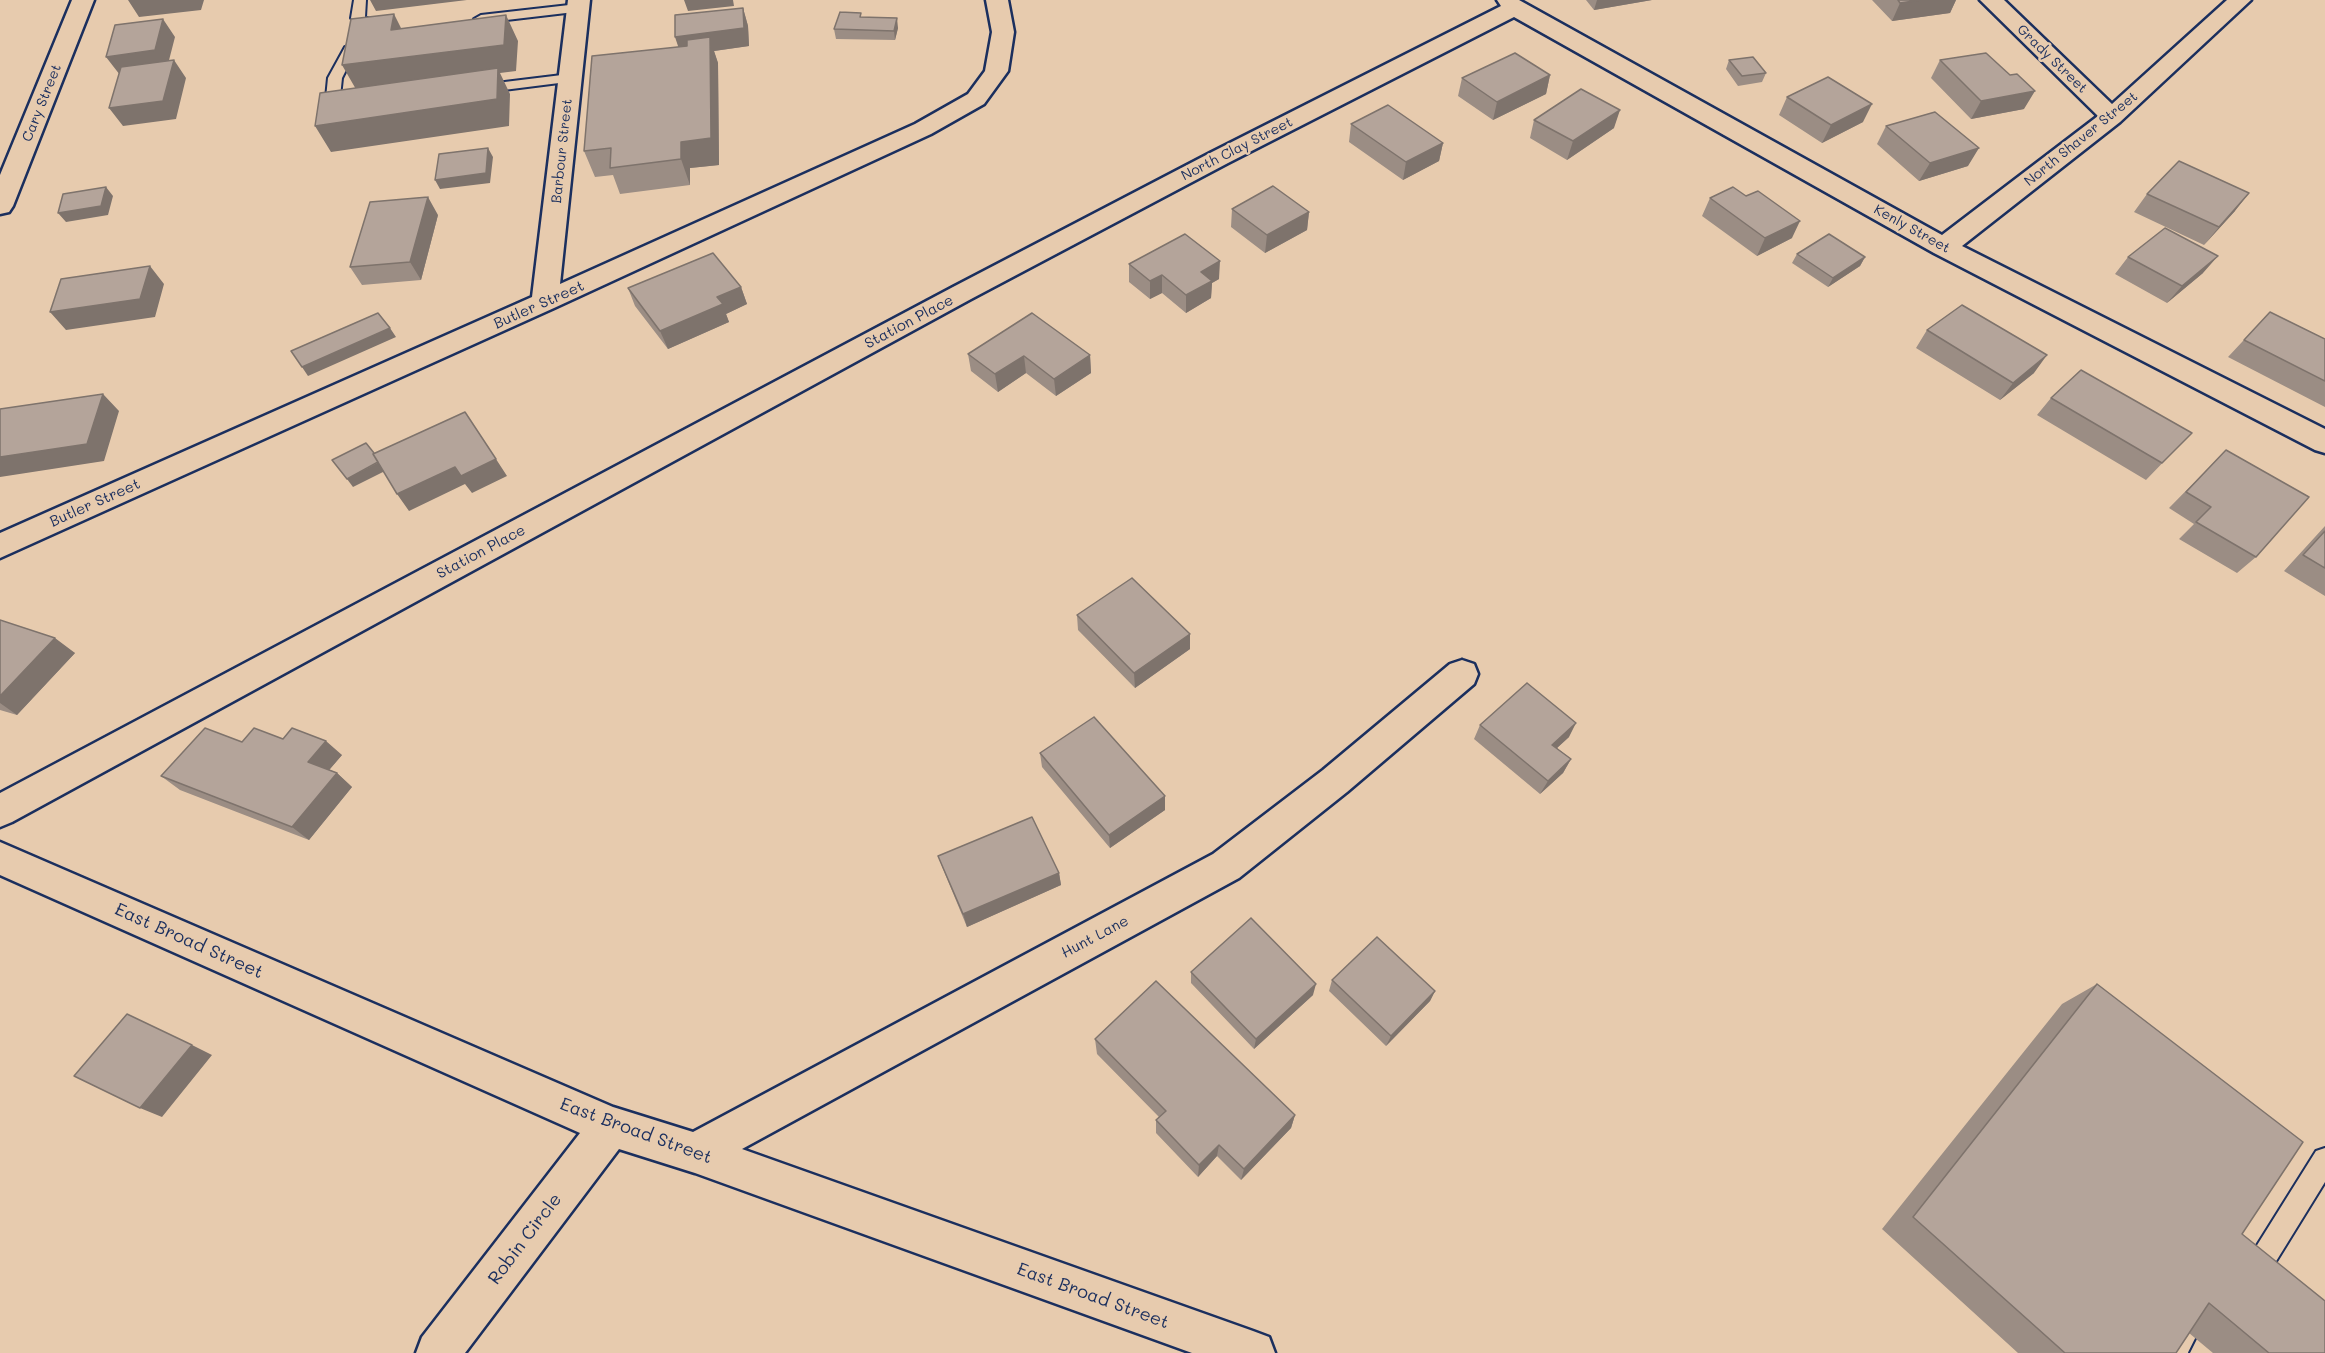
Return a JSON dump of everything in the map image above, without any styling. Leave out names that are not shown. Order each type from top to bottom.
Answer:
[{"type":"street","name":"Cary Street","points":[[0,206],[83,0]]},
{"type":"street","name":"Butler Street","points":[[0,546],[545,302],[923,129],[976,99],[996,71],[1003,32],[997,0]]},
{"type":"street","name":"Grady Street","points":[[1991,0],[2112,117]]},
{"type":"street","name":"North Shaver Street","points":[[1943,247],[2112,117],[2240,0]]},
{"type":"street","name":"Barbour Street","points":[[545,302],[578,4]]},
{"type":"street","name":"Kenly Street","points":[[1511,4],[1943,247],[2325,442]]},
{"type":"street","name":"North Clay Street","points":[[962,293],[1511,4]]},
{"type":"street","name":"Station Place","points":[[0,811],[962,293]]},
{"type":"street","name":"Hunt Lane","points":[[695,1153],[1226,866],[1335,781],[1462,674]]},
{"type":"street","name":"East Broad Street","points":[[0,858],[611,1126],[695,1153],[1253,1353]]},
{"type":"street","name":"Robin Circle","points":[[438,1353],[611,1126]]},
{"type":"lane","points":[[360,0],[358,18],[369,25],[388,30],[350,50],[335,78],[333,98],[340,104],[363,104]]},
{"type":"lane","points":[[471,20],[578,4]]},
{"type":"lane","points":[[467,91],[570,78]]},
{"type":"lane","points":[[2246,1286],[2325,1160]]},
{"type":"building","points":[[1898,0],[1920,0],[1900,3]]},
{"type":"building","points":[[743,8],[744,28],[675,37],[675,15]]},
{"type":"building","points":[[840,12],[861,13],[860,17],[897,18],[894,31],[834,29]]},
{"type":"building","points":[[394,14],[391,30],[506,15],[504,45],[342,65],[351,19]]},
{"type":"building","points":[[163,19],[155,50],[106,57],[115,25]]},
{"type":"building","points":[[710,37],[711,138],[681,142],[681,159],[610,168],[611,148],[584,151],[592,56],[687,46],[687,40]]},
{"type":"building","points":[[1515,53],[1550,75],[1497,102],[1462,78]]},
{"type":"building","points":[[1986,53],[2010,75],[2017,74],[2035,91],[1981,101],[1940,60]]},
{"type":"building","points":[[1753,57],[1766,73],[1742,76],[1729,60]]},
{"type":"building","points":[[174,60],[163,101],[109,108],[121,67]]},
{"type":"building","points":[[498,68],[497,99],[315,126],[320,93]]},
{"type":"building","points":[[1828,77],[1872,104],[1831,125],[1787,97]]},
{"type":"building","points":[[1581,89],[1620,110],[1573,141],[1534,120]]},
{"type":"building","points":[[1388,105],[1443,143],[1406,162],[1351,124]]},
{"type":"building","points":[[1935,112],[1979,148],[1930,163],[1886,126]]},
{"type":"building","points":[[488,148],[486,173],[435,180],[439,154]]},
{"type":"building","points":[[2179,161],[2249,193],[2219,227],[2147,194]]},
{"type":"building","points":[[1273,186],[1309,212],[1267,235],[1232,209]]},
{"type":"building","points":[[106,187],[101,206],[58,213],[63,194]]},
{"type":"building","points":[[1733,187],[1746,196],[1758,191],[1800,221],[1765,238],[1710,198]]},
{"type":"building","points":[[428,197],[410,262],[350,267],[370,202]]},
{"type":"building","points":[[2165,228],[2218,256],[2182,286],[2128,257]]},
{"type":"building","points":[[1185,234],[1220,261],[1201,272],[1212,281],[1186,295],[1162,275],[1150,281],[1129,264]]},
{"type":"building","points":[[1829,234],[1865,257],[1833,278],[1797,254]]},
{"type":"building","points":[[713,253],[741,287],[717,297],[723,304],[660,331],[628,288]]},
{"type":"building","points":[[150,266],[140,299],[50,312],[61,279]]},
{"type":"building","points":[[1962,305],[2047,355],[2013,383],[1927,330]]},
{"type":"building","points":[[2270,312],[2325,339],[2325,381],[2244,340]]},
{"type":"building","points":[[378,313],[390,328],[302,367],[291,351]]},
{"type":"building","points":[[1032,313],[1090,355],[1054,379],[1024,356],[995,374],[968,354]]},
{"type":"building","points":[[2081,370],[2192,433],[2162,463],[2051,398]]},
{"type":"building","points":[[103,394],[87,444],[0,457],[0,409]]},
{"type":"building","points":[[465,412],[496,459],[461,476],[455,467],[397,494],[373,454]]},
{"type":"building","points":[[366,443],[378,462],[347,479],[332,460]]},
{"type":"building","points":[[2226,450],[2309,497],[2256,557],[2196,522],[2211,507],[2186,492]]},
{"type":"building","points":[[2325,531],[2325,568],[2303,555]]},
{"type":"building","points":[[1132,578],[1190,634],[1134,673],[1077,615]]},
{"type":"building","points":[[0,620],[55,638],[0,696]]},
{"type":"building","points":[[1527,683],[1576,723],[1552,745],[1571,759],[1548,781],[1480,725]]},
{"type":"building","points":[[1094,717],[1165,796],[1109,835],[1040,753]]},
{"type":"building","points":[[205,728],[242,742],[254,728],[283,739],[292,728],[326,741],[308,762],[337,773],[292,827],[161,776]]},
{"type":"building","points":[[1032,817],[1059,873],[963,914],[938,856]]},
{"type":"building","points":[[1251,918],[1316,984],[1256,1039],[1191,972]]},
{"type":"building","points":[[1377,937],[1435,991],[1391,1036],[1332,980]]},
{"type":"building","points":[[1156,981],[1295,1115],[1244,1169],[1219,1145],[1199,1165],[1156,1120],[1166,1111],[1095,1039]]},
{"type":"building","points":[[2097,984],[2303,1142],[2242,1234],[2325,1301],[2325,1353],[2269,1353],[2209,1303],[2176,1353],[2065,1353],[1913,1217]]},
{"type":"building","points":[[127,1014],[192,1045],[140,1108],[74,1076]]}]
